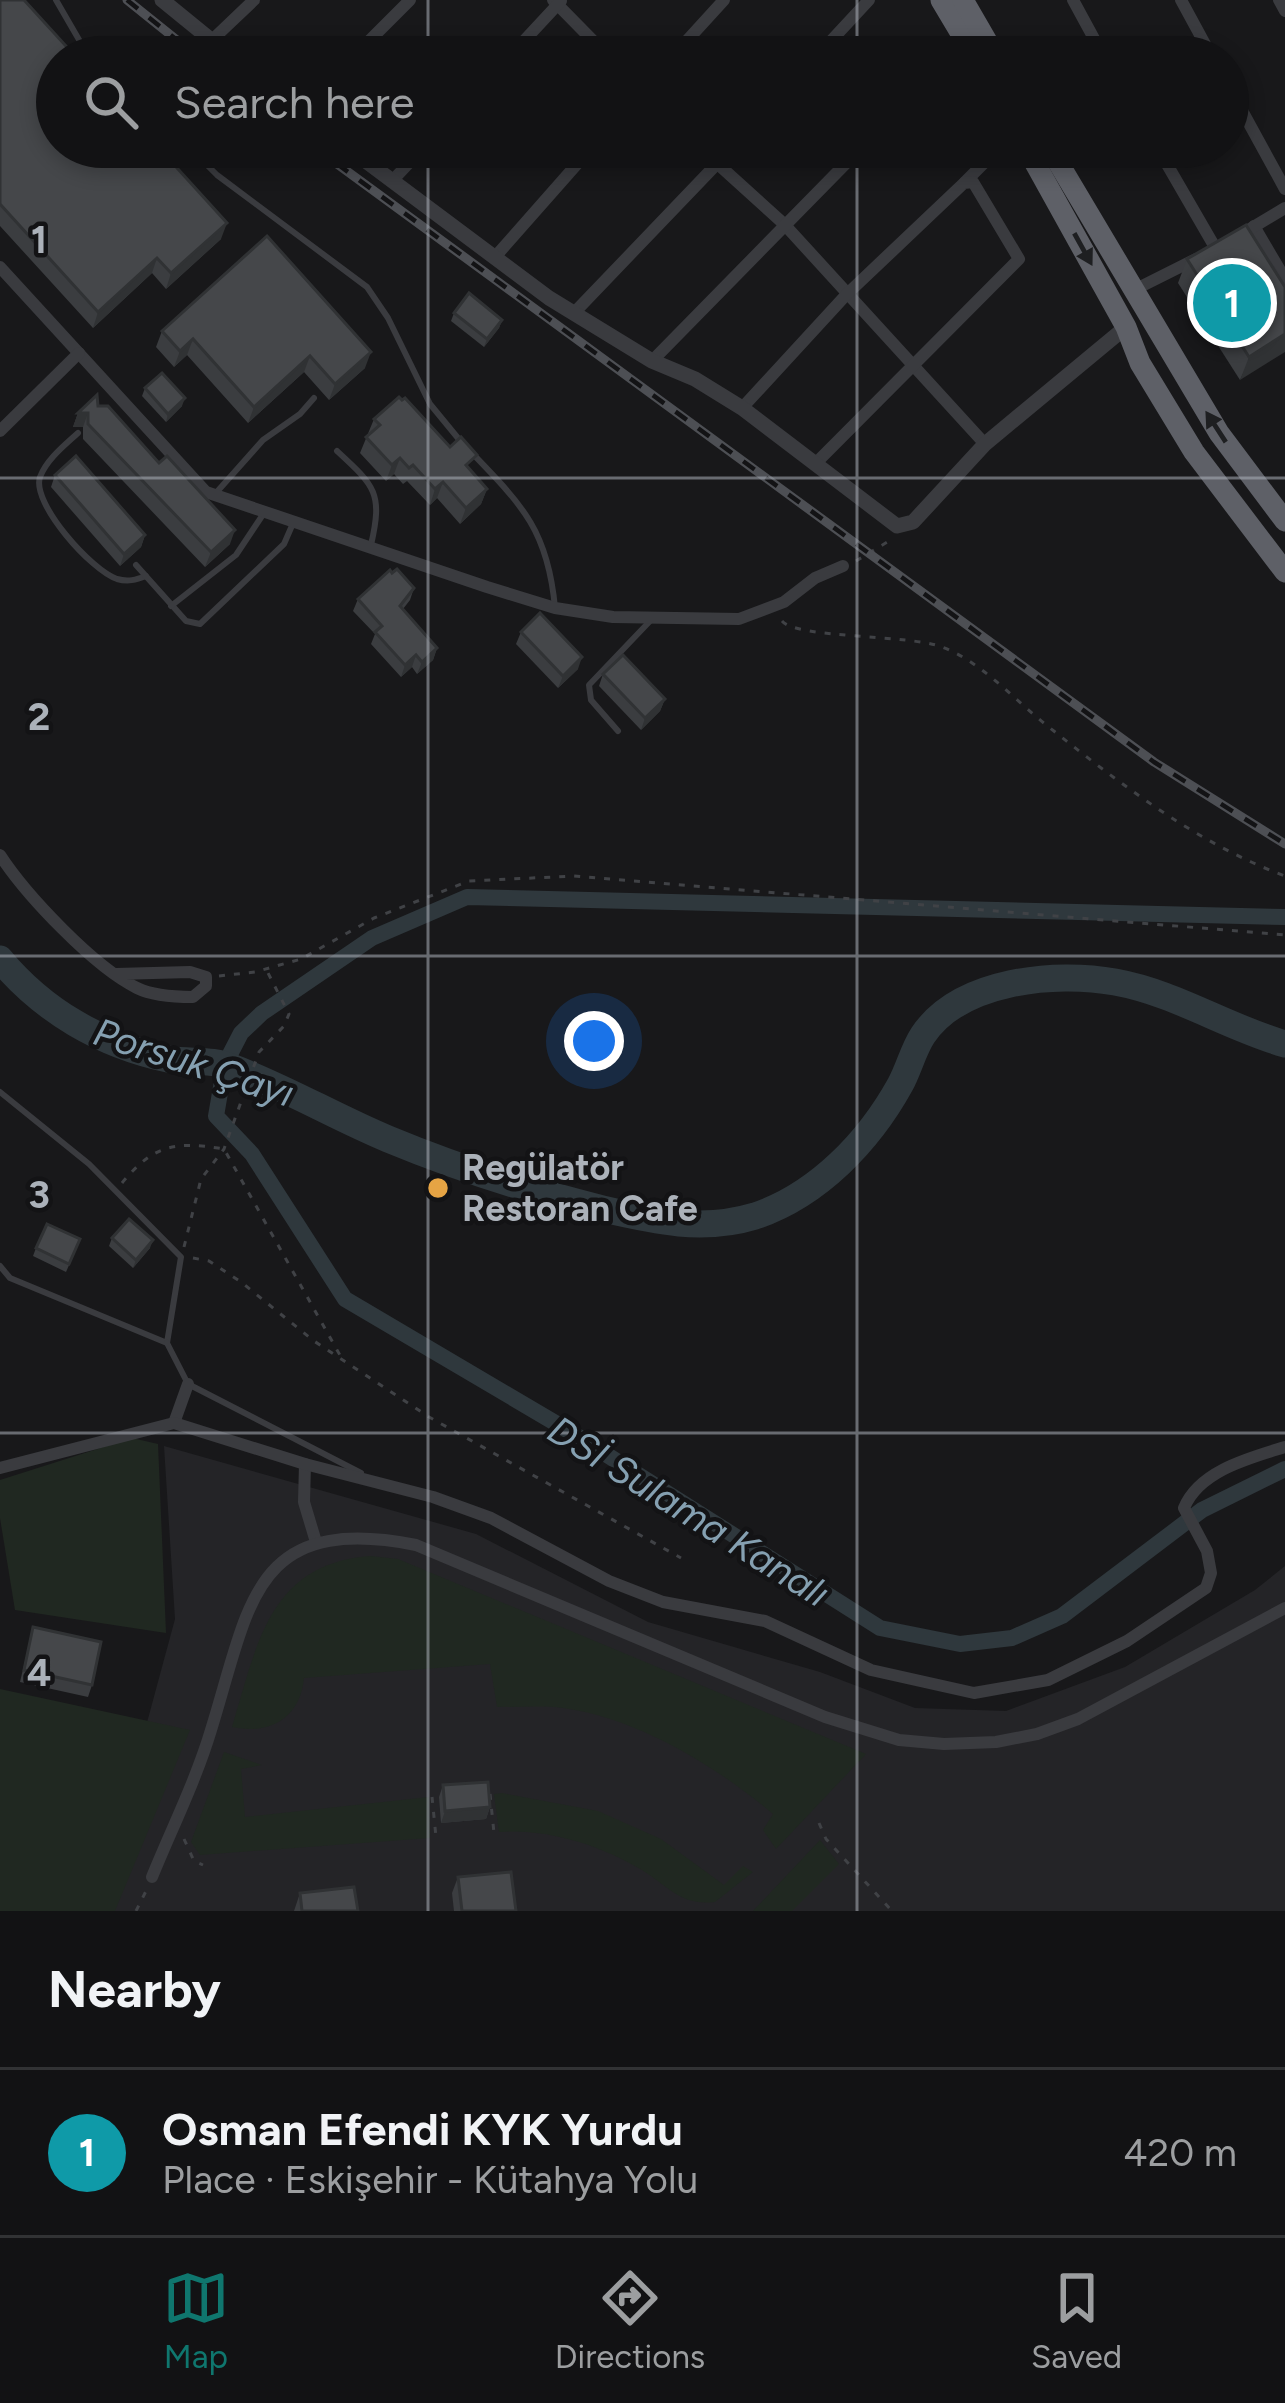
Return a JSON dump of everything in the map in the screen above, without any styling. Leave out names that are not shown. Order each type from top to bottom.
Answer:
[{"type":"highway","points":[[940,0],[958,36]]},
{"type":"highway","points":[[963,0],[984,36]]},
{"type":"highway","points":[[1038,168],[1126,327],[1140,363],[1194,452],[1285,572]]},
{"type":"highway","points":[[1060,168],[1219,433],[1285,521]]},
{"type":"street","points":[[163,0],[207,36]]},
{"type":"street","points":[[216,36],[254,0]]},
{"type":"street","points":[[374,36],[410,0]]},
{"type":"street","points":[[691,36],[724,0]]},
{"type":"street","points":[[836,36],[869,0]]},
{"type":"street","points":[[1073,0],[1093,36]]},
{"type":"street","points":[[1181,0],[1201,36]]},
{"type":"street","points":[[1279,0],[1285,11]]},
{"type":"street","points":[[528,36],[558,2],[590,36]]},
{"type":"street","points":[[1249,124],[1285,189]]},
{"type":"street","points":[[374,168],[574,314],[742,409],[897,526],[913,522],[986,444],[1126,327]]},
{"type":"street","points":[[392,182],[405,168]]},
{"type":"street","points":[[494,257],[573,168]]},
{"type":"street","points":[[574,314],[713,168]]},
{"type":"street","points":[[721,168],[784,224],[986,444]]},
{"type":"street","points":[[652,362],[841,168]]},
{"type":"street","points":[[742,409],[846,295],[979,168]]},
{"type":"street","points":[[1169,168],[1216,249]]},
{"type":"street","points":[[814,464],[1019,259],[973,182],[964,183]]},
{"type":"street","points":[[1133,290],[1285,208]]},
{"type":"street","points":[[1254,226],[1285,279]]},
{"type":"street","points":[[0,267],[80,353],[114,401],[206,492],[555,608],[651,620],[739,619],[784,602],[815,578],[843,566]]},
{"type":"street","points":[[0,430],[80,353]]},
{"type":"street","points":[[0,854],[16,879],[116,974],[140,990],[194,997],[206,986],[206,977],[190,972],[116,974]]},
{"type":"street","points":[[174,1423],[188,1384]]},
{"type":"street","points":[[0,1468],[174,1423],[491,1518],[609,1581],[663,1602],[765,1621],[871,1670],[974,1693],[1048,1680],[1127,1641],[1206,1588],[1211,1573],[1208,1551],[1184,1508],[1190,1494],[1213,1475],[1285,1447]]},
{"type":"street","points":[[305,1464],[304,1502],[316,1542]]},
{"type":"street","points":[[152,1877],[210,1734],[241,1624],[254,1596],[281,1564],[316,1542],[366,1535],[416,1545],[825,1717],[899,1740],[944,1744],[996,1742],[1078,1719],[1285,1608]]},
{"type":"lane","points":[[56,0],[77,36]]},
{"type":"lane","points":[[210,168],[367,287],[438,416],[533,523],[551,568],[555,608]]},
{"type":"lane","points":[[215,494],[262,440],[300,414],[314,398]]},
{"type":"lane","points":[[78,433],[39,479],[41,499],[50,515],[107,574],[125,581],[146,576]]},
{"type":"lane","points":[[337,451],[368,480],[376,496],[378,516],[370,546]]},
{"type":"lane","points":[[172,606],[236,555],[266,510]]},
{"type":"lane","points":[[136,566],[190,623],[205,622],[284,544],[295,519]]},
{"type":"lane","points":[[618,731],[591,700],[589,685],[651,620]]},
{"type":"lane","points":[[0,1093],[116,1189],[182,1257],[166,1343],[188,1384],[375,1481]]},
{"type":"lane","points":[[0,1266],[10,1278],[166,1343]]},
{"type":"path","points":[[843,566],[870,556],[913,522]]},
{"type":"path","points":[[774,605],[784,626],[795,631],[865,634],[944,647],[1108,774],[1188,828],[1256,866],[1285,876]]},
{"type":"path","points":[[206,977],[301,959],[374,918],[469,880],[574,876],[1285,935]]},
{"type":"path","points":[[266,969],[289,1014],[284,1027],[259,1052],[224,1148],[201,1179],[182,1257],[209,1261],[429,1417],[682,1558]]},
{"type":"path","points":[[116,1189],[143,1158],[186,1142],[224,1148]]},
{"type":"path","points":[[224,1148],[342,1359]]},
{"type":"path","points":[[490,1794],[494,1833]]},
{"type":"path","points":[[432,1797],[436,1837]]},
{"type":"path","points":[[820,1822],[826,1839],[892,1911]]},
{"type":"path","points":[[186,1831],[187,1852],[203,1864]]},
{"type":"path","points":[[136,1911],[152,1877]]},
{"type":"shaded area","points":[[132,1438],[158,1444],[166,1633],[15,1610],[0,1518],[0,1480]]},
{"type":"shaded area","points":[[164,1446],[476,1534],[648,1622],[820,1672],[915,1708],[1006,1711],[1125,1667],[1255,1590],[1285,1566],[1285,1911],[96,1911],[175,1619]]},
{"type":"shaded area","points":[[371,1556],[398,1559],[866,1754],[776,1849],[763,1830],[773,1814],[699,1760],[642,1731],[583,1712],[497,1707],[490,1664],[304,1678],[296,1704],[280,1721],[258,1728],[232,1727],[260,1639],[289,1592],[310,1574],[337,1562]]},
{"type":"shaded area","points":[[0,1689],[190,1730],[115,1911],[0,1911]]},
{"type":"shaded area","points":[[224,1752],[262,1765],[241,1769],[245,1817],[429,1797],[430,1838],[200,1855],[191,1842]]},
{"type":"shaded area","points":[[494,1794],[598,1811],[661,1839],[724,1885],[743,1866],[753,1872],[715,1902],[693,1901],[591,1846],[535,1833],[499,1832]]},
{"type":"shaded area","points":[[820,1840],[839,1864],[792,1911],[753,1911]]},
{"type":"building","points":[[0,0],[24,0],[57,36],[36,36],[36,168],[177,168],[227,223],[171,273],[157,258],[98,312],[0,204]]},
{"type":"building","points":[[1246,225],[1285,287],[1285,334],[1249,357],[1187,259]]},
{"type":"building","points":[[267,236],[371,352],[335,384],[310,356],[254,407],[193,339],[180,351],[162,331]]},
{"type":"building","points":[[469,293],[502,320],[487,339],[454,313]]},
{"type":"building","points":[[162,373],[185,398],[168,414],[145,388]]},
{"type":"building","points":[[97,395],[98,406],[108,406],[159,463],[167,456],[235,530],[211,552],[88,424],[88,413],[78,413]]},
{"type":"building","points":[[399,397],[450,447],[461,437],[477,455],[466,465],[487,489],[466,508],[443,482],[435,489],[400,458],[392,465],[366,437],[380,425],[374,419]]},
{"type":"building","points":[[76,456],[145,535],[124,554],[55,475]]},
{"type":"building","points":[[397,569],[414,588],[400,606],[437,648],[422,662],[416,655],[405,665],[375,632],[382,626],[358,599]]},
{"type":"building","points":[[540,613],[582,657],[563,676],[521,632]]},
{"type":"building","points":[[623,655],[665,699],[645,718],[603,674]]},
{"type":"building","points":[[129,1219],[153,1240],[136,1260],[112,1238]]},
{"type":"building","points":[[47,1224],[80,1239],[69,1264],[36,1248]]},
{"type":"building","points":[[33,1627],[101,1642],[92,1685],[24,1670]]},
{"type":"building","points":[[488,1782],[490,1807],[445,1811],[443,1785]]},
{"type":"building","points":[[511,1872],[516,1911],[462,1911],[458,1877]]},
{"type":"building","points":[[354,1887],[358,1911],[302,1911],[300,1893]]},
{"type":"waterway","name":"DSİ Sulama Kanalı","points":[[1285,917],[467,897],[372,938],[262,1013],[241,1033],[225,1064],[216,1116],[252,1154],[345,1299],[574,1434],[880,1628],[960,1644],[1012,1638],[1062,1616],[1202,1510],[1285,1469]]},
{"type":"waterway","name":"Porsuk Çayı","points":[[0,959],[55,1010],[120,1045],[168,1059],[231,1067],[388,1139],[494,1178],[603,1209],[679,1223],[755,1216],[820,1180],[873,1126],[900,1085],[923,1035],[939,1016],[984,991],[1038,979],[1115,982],[1159,994],[1285,1044]]},
{"type":"railway","points":[[127,0],[172,36]]},
{"type":"railway","points":[[343,168],[1154,762],[1285,844]]},
{"type":"place","name":"Osman Efendi KYK Yurdu","points":[[1232,303]]},
{"type":"place","name":"Regülatör Restoran Cafe","points":[[438,1188]]}]
